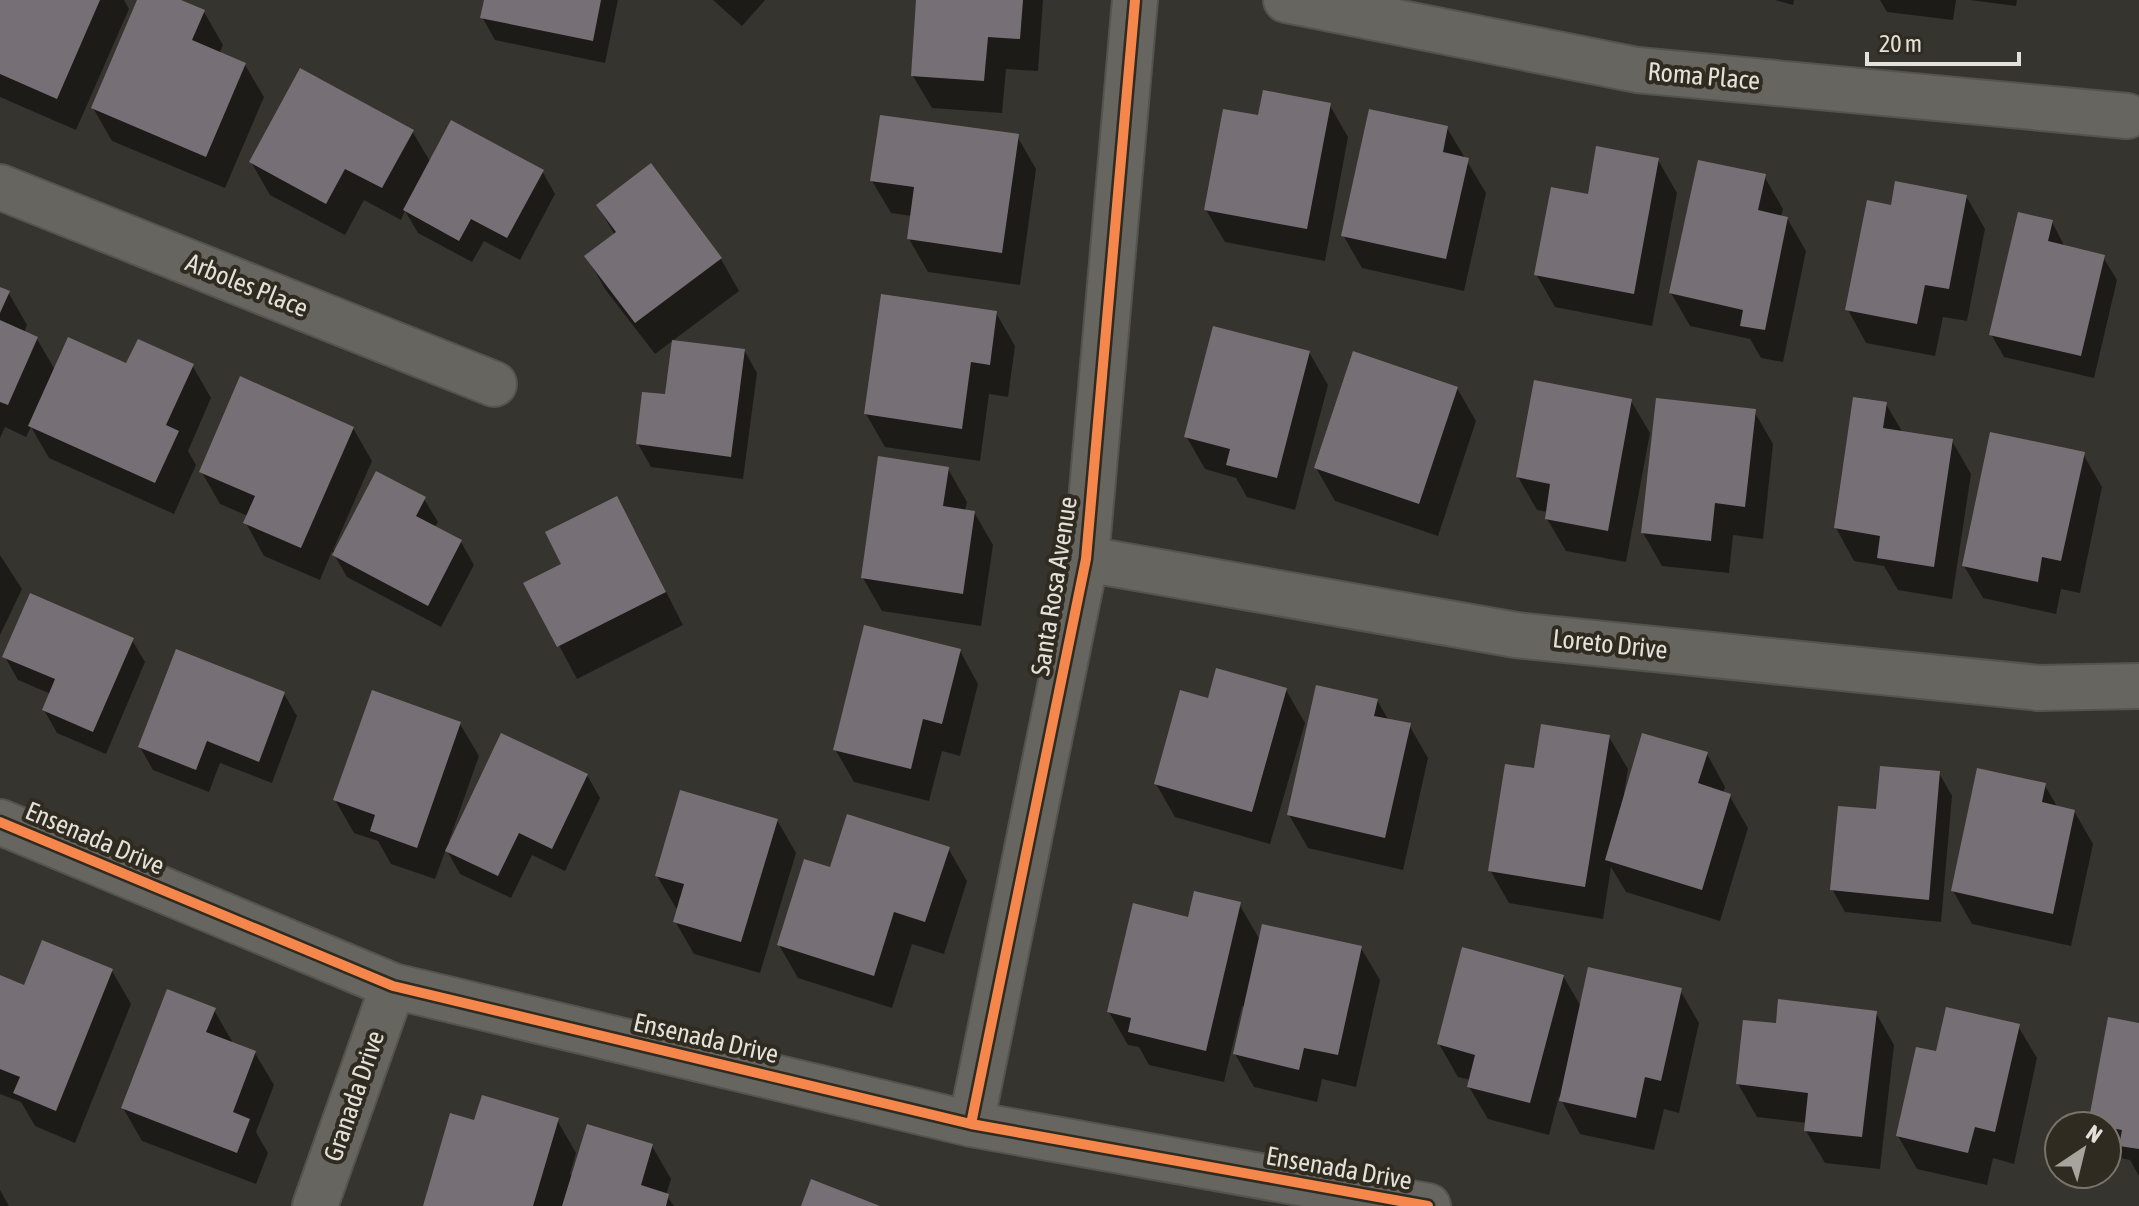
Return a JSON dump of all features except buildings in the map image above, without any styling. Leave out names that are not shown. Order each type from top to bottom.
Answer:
[{"type":"street","name":"Santa Rosa Avenue","points":[[971,1124],[1086,559],[1135,0]]},
{"type":"street","name":"Roma Place","points":[[1286,0],[1637,70],[2127,116]]},
{"type":"street","name":"Arboles Place","points":[[0,187],[494,384]]},
{"type":"street","name":"Loreto Drive","points":[[1086,559],[1516,635],[2039,688],[2139,686]]},
{"type":"street","name":"Ensenada Drive","points":[[0,822],[393,986],[971,1124],[1428,1206]]},
{"type":"street","name":"Granada Drive","points":[[315,1206],[393,986]]},
{"type":"cycle path","points":[[971,1124],[1086,559],[1135,0]]},
{"type":"cycle path","points":[[0,822],[393,986],[971,1124],[1428,1206]]}]
